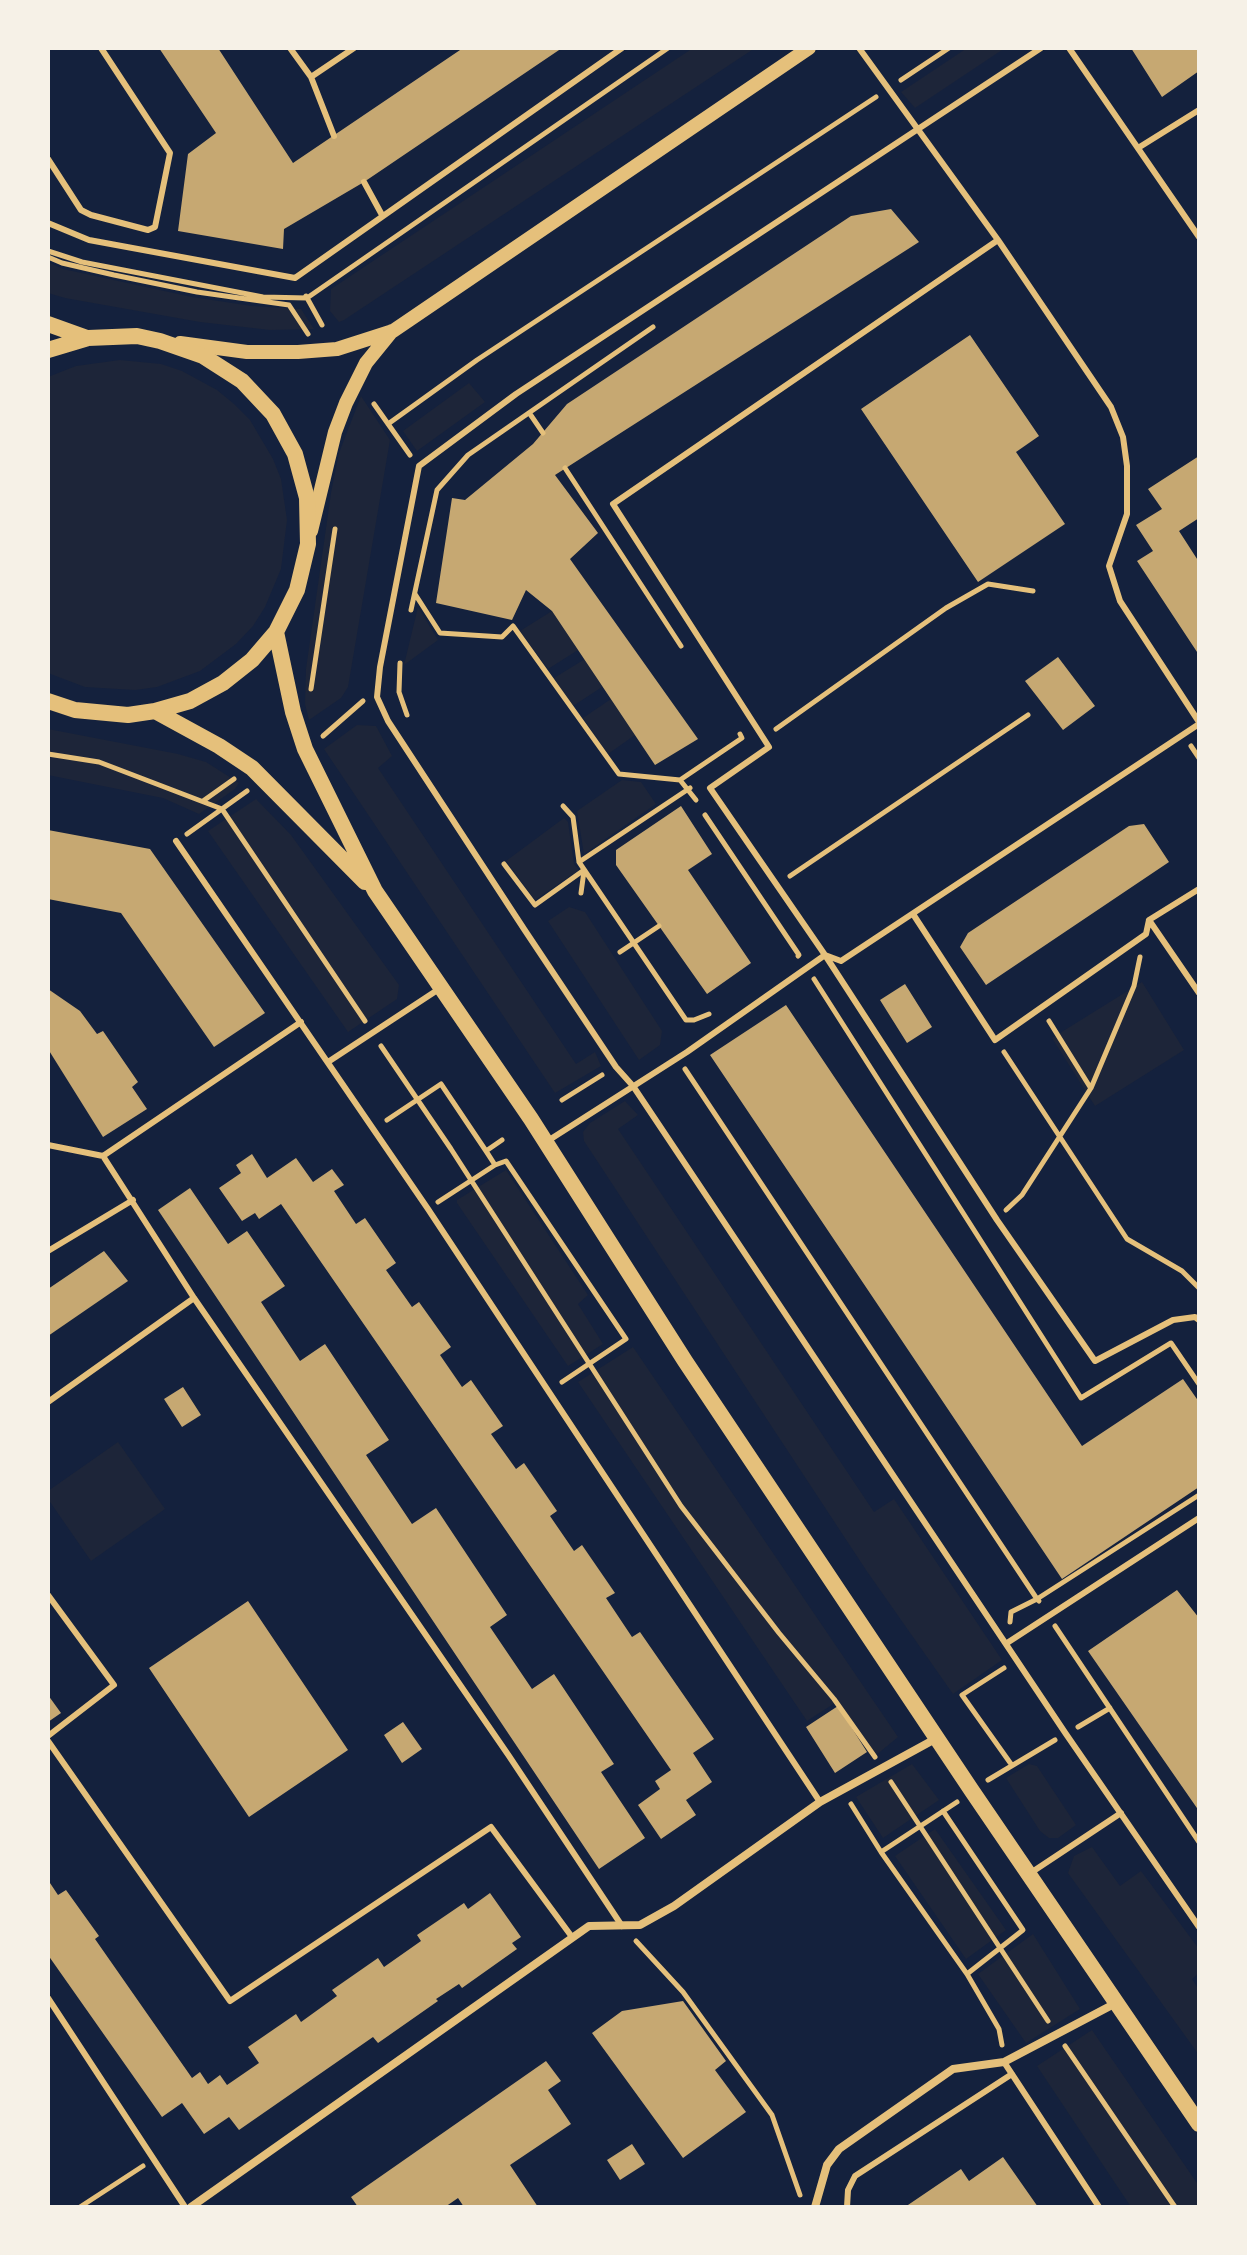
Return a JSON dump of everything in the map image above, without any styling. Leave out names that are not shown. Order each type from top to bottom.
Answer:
[{"type":"main road","points":[[48,324],[88,338]]},
{"type":"main road","points":[[48,350],[88,338],[137,336],[203,356],[242,381],[273,414],[295,454],[307,498],[308,544],[297,590],[276,632],[252,660],[223,683],[190,701],[155,711],[102,714],[75,710],[49,701]]},
{"type":"main road","points":[[276,632],[293,712],[305,749],[375,891],[546,1142],[685,1361],[972,1791],[1199,2124]]},
{"type":"main road","points":[[155,711],[252,768],[375,891]]},
{"type":"street","points":[[308,544],[335,432],[346,403],[366,363],[393,331],[809,48]]},
{"type":"street","points":[[160,341],[247,352],[298,352],[337,349],[393,331]]},
{"type":"street","points":[[191,2207],[589,1926],[640,1925],[674,1906],[820,1802],[937,1738]]},
{"type":"street","points":[[815,2207],[827,2165],[839,2149],[953,2069],[1004,2062],[1117,2003]]},
{"type":"lane","points":[[48,159],[81,210],[148,230],[155,227],[170,153],[101,48]]},
{"type":"lane","points":[[290,48],[311,77],[334,136]]},
{"type":"lane","points":[[311,77],[354,48]]},
{"type":"lane","points":[[48,223],[89,240],[295,278],[622,48]]},
{"type":"lane","points":[[825,955],[841,961],[1199,723],[1120,601],[1109,566],[1127,514],[1127,466],[1123,437],[1111,407],[998,240],[859,48]]},
{"type":"lane","points":[[1041,48],[516,394],[419,466],[380,667],[377,697],[388,721],[616,1067],[633,1086],[1066,1734],[1198,1925]]},
{"type":"lane","points":[[1069,48],[1199,237]]},
{"type":"lane","points":[[1138,148],[1199,110]]},
{"type":"lane","points":[[364,182],[382,215]]},
{"type":"lane","points":[[998,240],[613,504],[769,747],[710,788],[825,955],[997,1220],[1095,1361],[1173,1320],[1195,1317],[1199,1320]]},
{"type":"lane","points":[[176,841],[428,1209],[820,1802]]},
{"type":"lane","points":[[913,914],[995,1040],[1146,934],[1149,920],[1199,889]]},
{"type":"lane","points":[[1149,920],[1199,993]]},
{"type":"lane","points":[[546,1142],[677,1058],[825,955]]},
{"type":"lane","points":[[328,1062],[442,988]]},
{"type":"lane","points":[[103,1156],[301,1022]]},
{"type":"lane","points":[[48,1145],[103,1156],[194,1298],[622,1926]]},
{"type":"lane","points":[[48,1251],[133,1200]]},
{"type":"lane","points":[[48,1402],[194,1298]]},
{"type":"lane","points":[[1007,1643],[1199,1518]]},
{"type":"lane","points":[[48,1595],[114,1685],[48,1739],[230,2001],[491,1827],[572,1937]]},
{"type":"lane","points":[[1029,1874],[1121,1813]]},
{"type":"lane","points":[[48,1998],[185,2207]]},
{"type":"lane","points":[[1004,2062],[1099,2207]]},
{"type":"lane","points":[[847,2207],[848,2190],[855,2176],[1012,2074]]},
{"type":"path","points":[[48,251],[82,262],[263,297],[307,298],[668,48]]},
{"type":"path","points":[[388,424],[477,360],[949,48]]},
{"type":"path","points":[[295,278],[322,325]]},
{"type":"path","points":[[408,620],[437,490],[468,455],[656,325]]},
{"type":"path","points":[[516,394],[543,433]]},
{"type":"path","points":[[374,404],[437,490]]},
{"type":"path","points":[[565,468],[682,647]]},
{"type":"path","points":[[414,594],[440,633],[502,637],[513,626],[619,774],[680,780],[742,738],[763,738],[946,608],[988,584],[1033,591]]},
{"type":"path","points":[[400,659],[399,692],[410,723]]},
{"type":"path","points":[[318,741],[359,702],[399,692]]},
{"type":"path","points":[[758,895],[1028,715]]},
{"type":"path","points":[[734,725],[742,738]]},
{"type":"path","points":[[48,754],[99,762],[222,809],[471,1180],[681,1506],[834,1699],[1175,2207]]},
{"type":"path","points":[[680,780],[799,955],[786,963]]},
{"type":"path","points":[[579,862],[687,788],[710,788]]},
{"type":"path","points":[[176,841],[247,791]]},
{"type":"path","points":[[563,806],[573,817],[579,862],[686,1020],[706,1016],[719,1007]]},
{"type":"path","points":[[497,854],[535,905],[584,870]]},
{"type":"path","points":[[581,893],[584,870]]},
{"type":"path","points":[[620,952],[659,926]]},
{"type":"path","points":[[997,1220],[1022,1195],[1091,1088],[1134,986],[1146,934]]},
{"type":"path","points":[[1040,1008],[1091,1088]]},
{"type":"path","points":[[995,1040],[1127,1239],[1182,1271],[1199,1288]]},
{"type":"path","points":[[677,1058],[1199,1842]]},
{"type":"path","points":[[562,1100],[616,1067]]},
{"type":"path","points":[[373,1130],[441,1084],[495,1165]]},
{"type":"path","points":[[486,1151],[502,1140]]},
{"type":"path","points":[[428,1209],[506,1161],[626,1339],[549,1391]]},
{"type":"path","points":[[1037,1599],[1199,1495]]},
{"type":"path","points":[[1011,1764],[962,1695],[1018,1659]]},
{"type":"path","points":[[881,1852],[1011,1764],[1110,1708]]},
{"type":"path","points":[[842,1789],[881,1852],[967,1974],[999,2029],[1004,2062]]},
{"type":"path","points":[[943,1811],[1023,1930],[967,1974]]},
{"type":"path","points":[[622,1926],[683,1992],[772,2115],[805,2207]]},
{"type":"path","points":[[80,2207],[154,2159]]},
{"type":"shaded area","points":[[693,48],[755,48],[344,320],[339,322],[330,311],[331,289]]},
{"type":"shaded area","points":[[967,48],[1005,48],[915,108],[901,92]]},
{"type":"shaded area","points":[[48,262],[63,269],[192,297],[301,309],[314,329],[270,330],[200,322],[65,298],[48,293]]},
{"type":"shaded area","points":[[120,360],[161,364],[182,371],[217,390],[234,404],[250,420],[273,459],[281,479],[287,520],[281,569],[253,626],[236,644],[200,671],[157,687],[135,690],[85,687],[48,673],[48,377],[76,366]]},
{"type":"shaded area","points":[[469,383],[485,402],[417,451],[403,431]]},
{"type":"shaded area","points":[[361,396],[390,440],[348,687],[341,698],[309,720],[305,704],[306,669],[331,493],[339,453]]},
{"type":"shaded area","points":[[418,607],[438,640],[404,665]]},
{"type":"shaded area","points":[[552,611],[578,650],[548,669],[520,631]]},
{"type":"shaded area","points":[[585,659],[602,687],[573,706],[554,678]]},
{"type":"shaded area","points":[[611,699],[635,735],[608,754],[583,718]]},
{"type":"shaded area","points":[[357,725],[376,726],[392,756],[378,768],[576,1064],[595,1052],[601,1066],[555,1093],[324,749]]},
{"type":"shaded area","points":[[48,729],[178,754],[206,762],[239,783],[199,814],[163,798],[48,775]]},
{"type":"shaded area","points":[[622,780],[641,782],[656,804],[584,854],[577,811]]},
{"type":"shaded area","points":[[256,799],[291,835],[399,985],[397,999],[348,1032],[208,831]]},
{"type":"shaded area","points":[[564,818],[568,822],[574,864],[579,870],[535,900],[506,861]]},
{"type":"shaded area","points":[[569,907],[585,912],[662,1031],[660,1045],[639,1060],[548,921]]},
{"type":"shaded area","points":[[1142,982],[1184,1050],[1095,1106],[1052,1038]]},
{"type":"shaded area","points":[[625,1101],[638,1115],[618,1129],[874,1512],[894,1499],[1002,1660],[953,1694],[866,1570],[584,1141],[583,1132],[590,1123]]},
{"type":"shaded area","points":[[506,1170],[588,1295],[578,1304],[603,1344],[568,1366],[457,1203],[457,1200]]},
{"type":"shaded area","points":[[633,1347],[898,1737],[875,1756],[838,1701],[807,1721],[578,1382]]},
{"type":"shaded area","points":[[118,1442],[165,1509],[91,1561],[48,1499],[48,1491]]},
{"type":"shaded area","points":[[912,1764],[939,1800],[883,1838],[856,1797]]},
{"type":"shaded area","points":[[1029,1764],[1037,1766],[1076,1825],[1058,1838],[1049,1838],[1040,1831],[1006,1778]]},
{"type":"shaded area","points":[[935,1829],[1006,1930],[966,1959],[895,1856]]},
{"type":"shaded area","points":[[1092,1847],[1120,1886],[1141,1871],[1199,1949],[1199,1973],[1192,1979],[1199,1990],[1199,2055],[1068,1873],[1074,1856]]},
{"type":"shaded area","points":[[1033,1934],[1080,2009],[1026,2043],[978,1974]]},
{"type":"shaded area","points":[[1092,2030],[1199,2186],[1199,2207],[1131,2207],[1037,2066]]},
{"type":"building","points":[[159,48],[218,48],[293,163],[463,48],[562,48],[364,182],[284,229],[283,249],[178,231],[188,154],[216,133]]},
{"type":"building","points":[[1131,48],[1199,48],[1199,71],[1162,97]]},
{"type":"building","points":[[891,209],[919,242],[555,475],[598,533],[570,559],[698,739],[655,765],[552,611],[526,590],[512,620],[436,603],[452,498],[465,500],[533,444],[567,404],[851,216]]},
{"type":"building","points":[[970,335],[1039,436],[1016,452],[1065,524],[978,582],[861,409]]},
{"type":"building","points":[[1199,456],[1199,518],[1179,531],[1199,562],[1199,655],[1137,561],[1153,551],[1136,525],[1162,509],[1148,489]]},
{"type":"building","points":[[1058,657],[1095,706],[1063,730],[1025,681]]},
{"type":"building","points":[[681,806],[712,854],[688,870],[751,963],[707,994],[616,865],[616,850]]},
{"type":"building","points":[[1144,824],[1169,862],[986,985],[960,947],[968,933],[1129,826]]},
{"type":"building","points":[[48,830],[150,849],[265,1013],[214,1047],[121,913],[48,899]]},
{"type":"building","points":[[905,984],[932,1027],[907,1043],[880,1000]]},
{"type":"building","points":[[48,989],[80,1011],[97,1034],[103,1031],[138,1082],[132,1087],[147,1109],[103,1137],[48,1049]]},
{"type":"building","points":[[786,1005],[1082,1446],[1183,1379],[1199,1402],[1199,1487],[1062,1579],[710,1055]]},
{"type":"building","points":[[252,1154],[267,1178],[296,1158],[313,1182],[332,1169],[344,1185],[334,1191],[356,1224],[365,1218],[396,1263],[386,1270],[412,1307],[419,1302],[451,1347],[440,1355],[462,1387],[471,1380],[503,1426],[491,1434],[516,1469],[524,1463],[557,1511],[550,1516],[574,1551],[582,1545],[615,1593],[606,1598],[632,1637],[640,1632],[714,1739],[693,1753],[712,1782],[686,1800],[696,1815],[661,1839],[638,1805],[660,1789],[655,1781],[671,1770],[281,1204],[259,1219],[255,1213],[242,1221],[219,1188],[241,1173],[236,1165]]},
{"type":"building","points":[[190,1188],[228,1244],[247,1231],[285,1286],[261,1302],[300,1361],[325,1344],[389,1440],[366,1455],[412,1524],[436,1508],[507,1615],[490,1627],[532,1689],[554,1674],[614,1764],[601,1772],[645,1838],[599,1869],[158,1210]]},
{"type":"building","points":[[104,1251],[128,1281],[48,1336],[48,1289]]},
{"type":"building","points":[[183,1387],[201,1415],[182,1427],[164,1399]]},
{"type":"building","points":[[1177,1590],[1199,1618],[1199,1811],[1088,1651]]},
{"type":"building","points":[[248,1601],[348,1750],[249,1817],[149,1668]]},
{"type":"building","points":[[48,1695],[61,1713],[48,1722]]},
{"type":"building","points":[[838,1706],[867,1752],[835,1773],[806,1727]]},
{"type":"building","points":[[403,1722],[422,1749],[402,1763],[384,1735]]},
{"type":"building","points":[[48,1880],[58,1895],[66,1890],[99,1936],[95,1939],[192,2078],[200,2072],[208,2084],[220,2075],[227,2085],[259,2063],[248,2047],[296,2014],[301,2022],[337,1996],[332,1990],[378,1958],[384,1967],[421,1941],[417,1935],[464,1903],[468,1909],[490,1893],[521,1937],[512,1943],[517,1949],[462,1988],[459,1984],[436,1999],[438,2001],[378,2043],[373,2037],[239,2130],[229,2117],[204,2134],[182,2103],[162,2117],[48,1955]]},
{"type":"building","points":[[683,2001],[726,2061],[715,2070],[746,2112],[683,2158],[592,2033],[622,2011]]},
{"type":"building","points":[[546,2061],[561,2081],[548,2090],[571,2124],[510,2165],[538,2207],[464,2207],[458,2198],[445,2207],[358,2207],[351,2197]]},
{"type":"building","points":[[632,2144],[645,2164],[620,2180],[607,2160]]},
{"type":"building","points":[[1003,2157],[1038,2207],[905,2207],[961,2169],[969,2181]]}]
